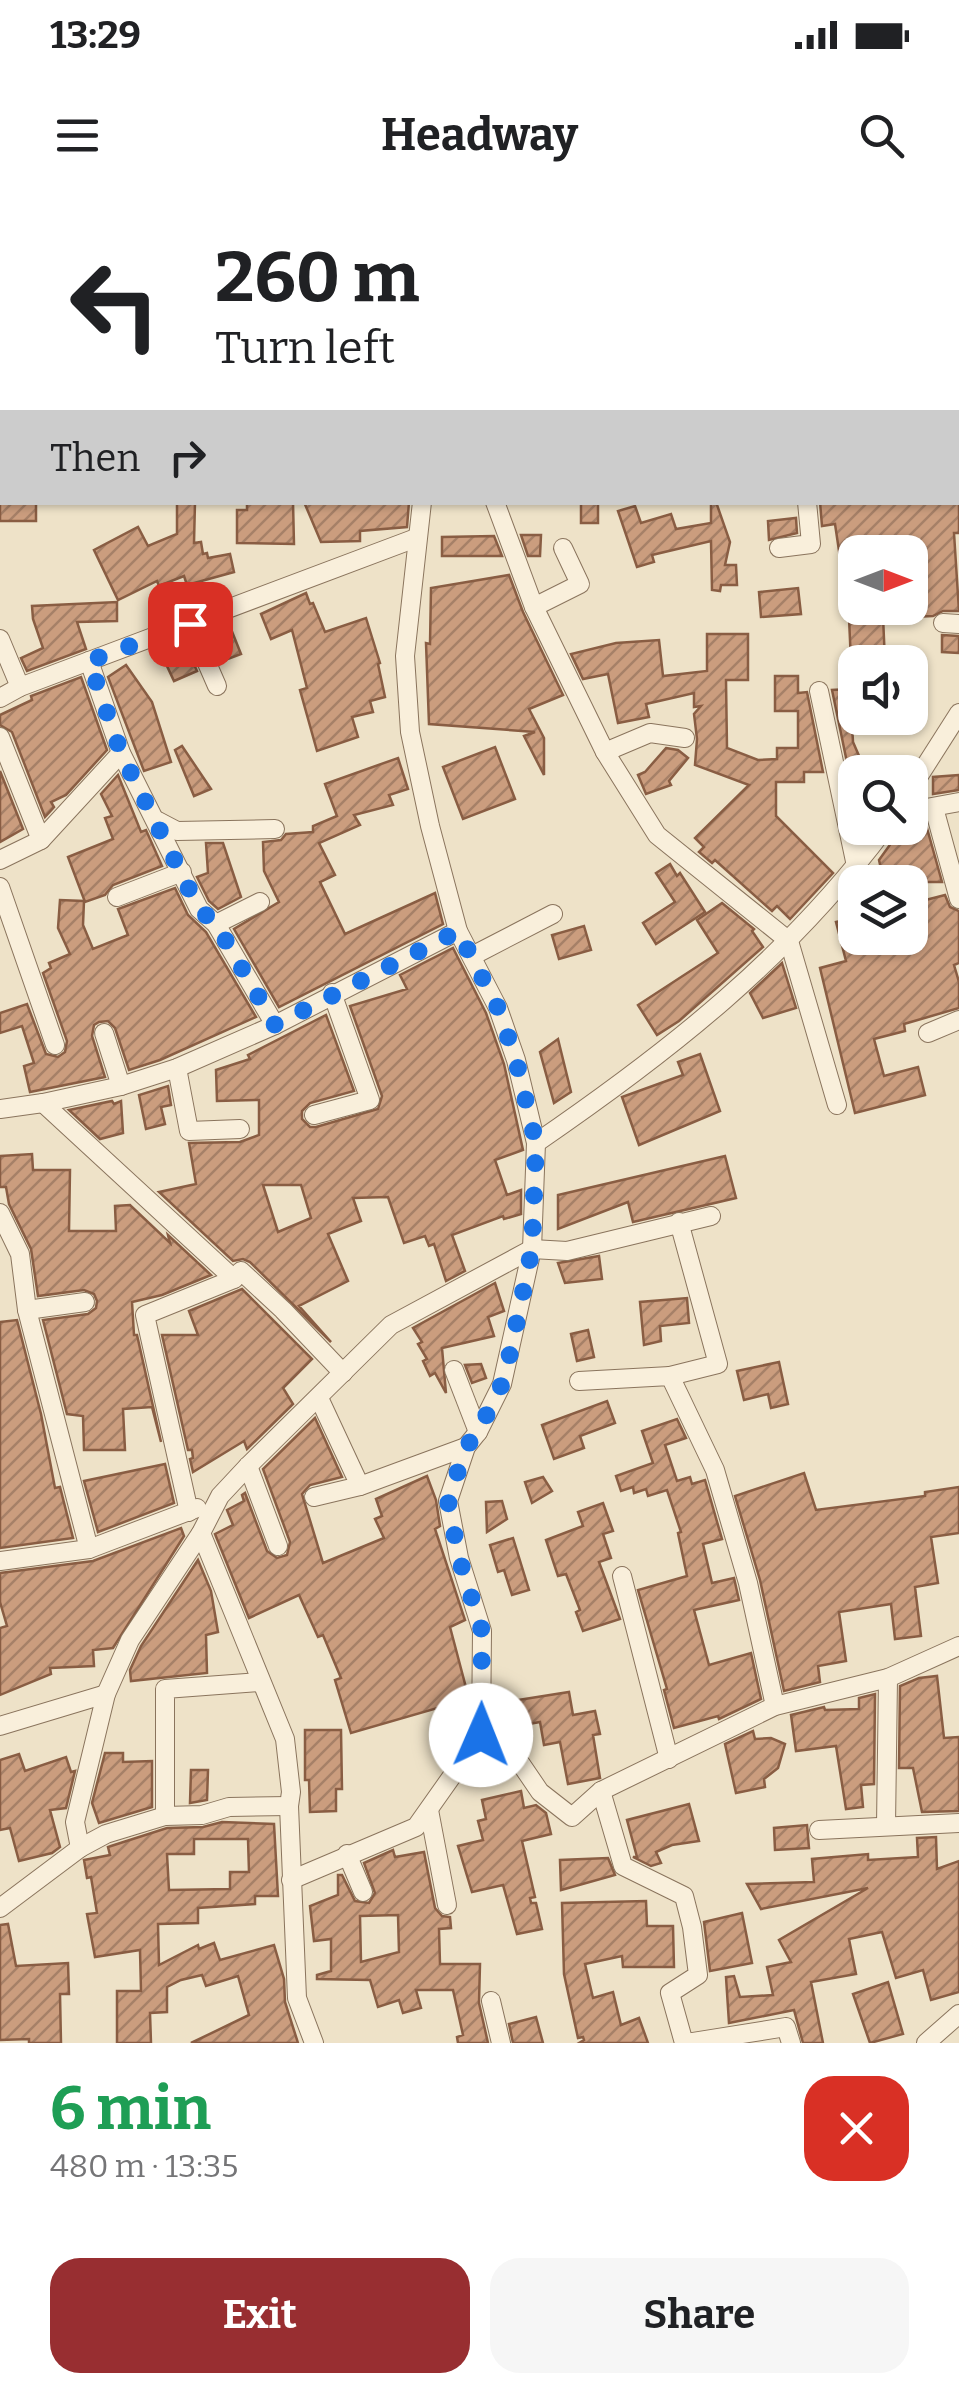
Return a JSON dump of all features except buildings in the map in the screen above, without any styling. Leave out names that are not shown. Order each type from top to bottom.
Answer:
[{"type":"street","points":[[291,1880],[416,1827],[481,1735],[482,1631],[459,1558],[448,1501],[472,1440],[502,1384],[532,1249],[536,1143],[516,1060],[498,1008],[458,931],[410,732],[405,656],[422,505]]},
{"type":"street","points":[[496,505],[507,543],[534,606],[604,752],[657,835],[789,941],[838,1105]]},
{"type":"street","points":[[779,548],[811,544],[807,505]]},
{"type":"street","points":[[0,698],[20,686],[416,538]]},
{"type":"street","points":[[534,606],[580,584],[563,548]]},
{"type":"street","points":[[190,624],[217,686]]},
{"type":"street","points":[[0,639],[20,686]]},
{"type":"street","points":[[89,661],[121,753],[199,909],[216,924],[275,1025]]},
{"type":"street","points":[[820,691],[856,865]]},
{"type":"street","points":[[928,765],[957,724]]},
{"type":"street","points":[[604,752],[650,732],[685,738]]},
{"type":"street","points":[[0,737],[41,840]]},
{"type":"street","points":[[0,860],[41,840],[121,753]]},
{"type":"street","points":[[928,808],[959,802]]},
{"type":"street","points":[[934,808],[959,900]]},
{"type":"street","points":[[157,820],[177,831],[275,829]]},
{"type":"street","points":[[857,865],[872,845]]},
{"type":"street","points":[[117,897],[182,872]]},
{"type":"street","points":[[536,1143],[639,1072],[720,1006],[789,941],[838,886]]},
{"type":"street","points":[[0,887],[54,1045]]},
{"type":"street","points":[[216,924],[260,902]]},
{"type":"street","points":[[472,956],[553,914]]},
{"type":"street","points":[[0,1109],[121,1086],[177,1068],[275,1025],[332,992],[458,931]]},
{"type":"street","points":[[314,1115],[370,1100],[332,992]]},
{"type":"street","points":[[928,1033],[959,1020]]},
{"type":"street","points":[[104,1033],[121,1086]]},
{"type":"street","points":[[177,1068],[190,1131],[240,1129]]},
{"type":"street","points":[[43,1103],[234,1279]]},
{"type":"street","points":[[0,1214],[20,1254],[27,1310],[89,1548]]},
{"type":"street","points":[[80,1848],[75,1822],[106,1694],[130,1640],[201,1533],[220,1496],[248,1466],[391,1325],[532,1249],[567,1251],[711,1216]]},
{"type":"street","points":[[579,1381],[670,1376],[718,1364],[680,1222]]},
{"type":"street","points":[[189,1512],[145,1315],[234,1279],[240,1271],[343,1374]]},
{"type":"street","points":[[27,1310],[85,1302]]},
{"type":"street","points":[[454,1370],[472,1440]]},
{"type":"street","points":[[670,1376],[715,1470],[748,1584],[775,1706]]},
{"type":"street","points":[[319,1398],[360,1486]]},
{"type":"street","points":[[314,1497],[360,1486],[472,1440]]},
{"type":"street","points":[[248,1466],[278,1546]]},
{"type":"street","points":[[0,1561],[89,1548],[189,1512],[220,1496]]},
{"type":"street","points":[[201,1533],[285,1740],[292,1792],[288,1806],[298,1998],[314,2043]]},
{"type":"street","points":[[622,1576],[669,1759]]},
{"type":"street","points":[[481,1735],[506,1742],[540,1792],[572,1817],[601,1791],[775,1706],[888,1678],[959,1646]]},
{"type":"street","points":[[886,1826],[888,1678]]},
{"type":"street","points":[[165,1816],[165,1689],[260,1682]]},
{"type":"street","points":[[0,1726],[106,1694]]},
{"type":"street","points":[[601,1791],[624,1866],[684,1896],[698,1976],[670,1993],[685,2043],[786,2027],[791,2043]]},
{"type":"street","points":[[0,1908],[80,1848],[106,1834],[165,1816],[202,1815],[229,1806],[288,1806]]},
{"type":"street","points":[[429,1810],[447,1906]]},
{"type":"street","points":[[820,1830],[959,1823]]},
{"type":"street","points":[[347,1854],[363,1892]]},
{"type":"street","points":[[490,2001],[501,2043]]},
{"type":"street","points":[[926,2043],[952,2028]]},
{"type":"route","points":[[190,624],[89,661],[121,753],[199,909],[216,924],[275,1025],[332,992],[458,931],[498,1008],[516,1060],[536,1143],[532,1249],[502,1384],[466,1447],[448,1501],[459,1558],[482,1631],[481,1735]]}]
